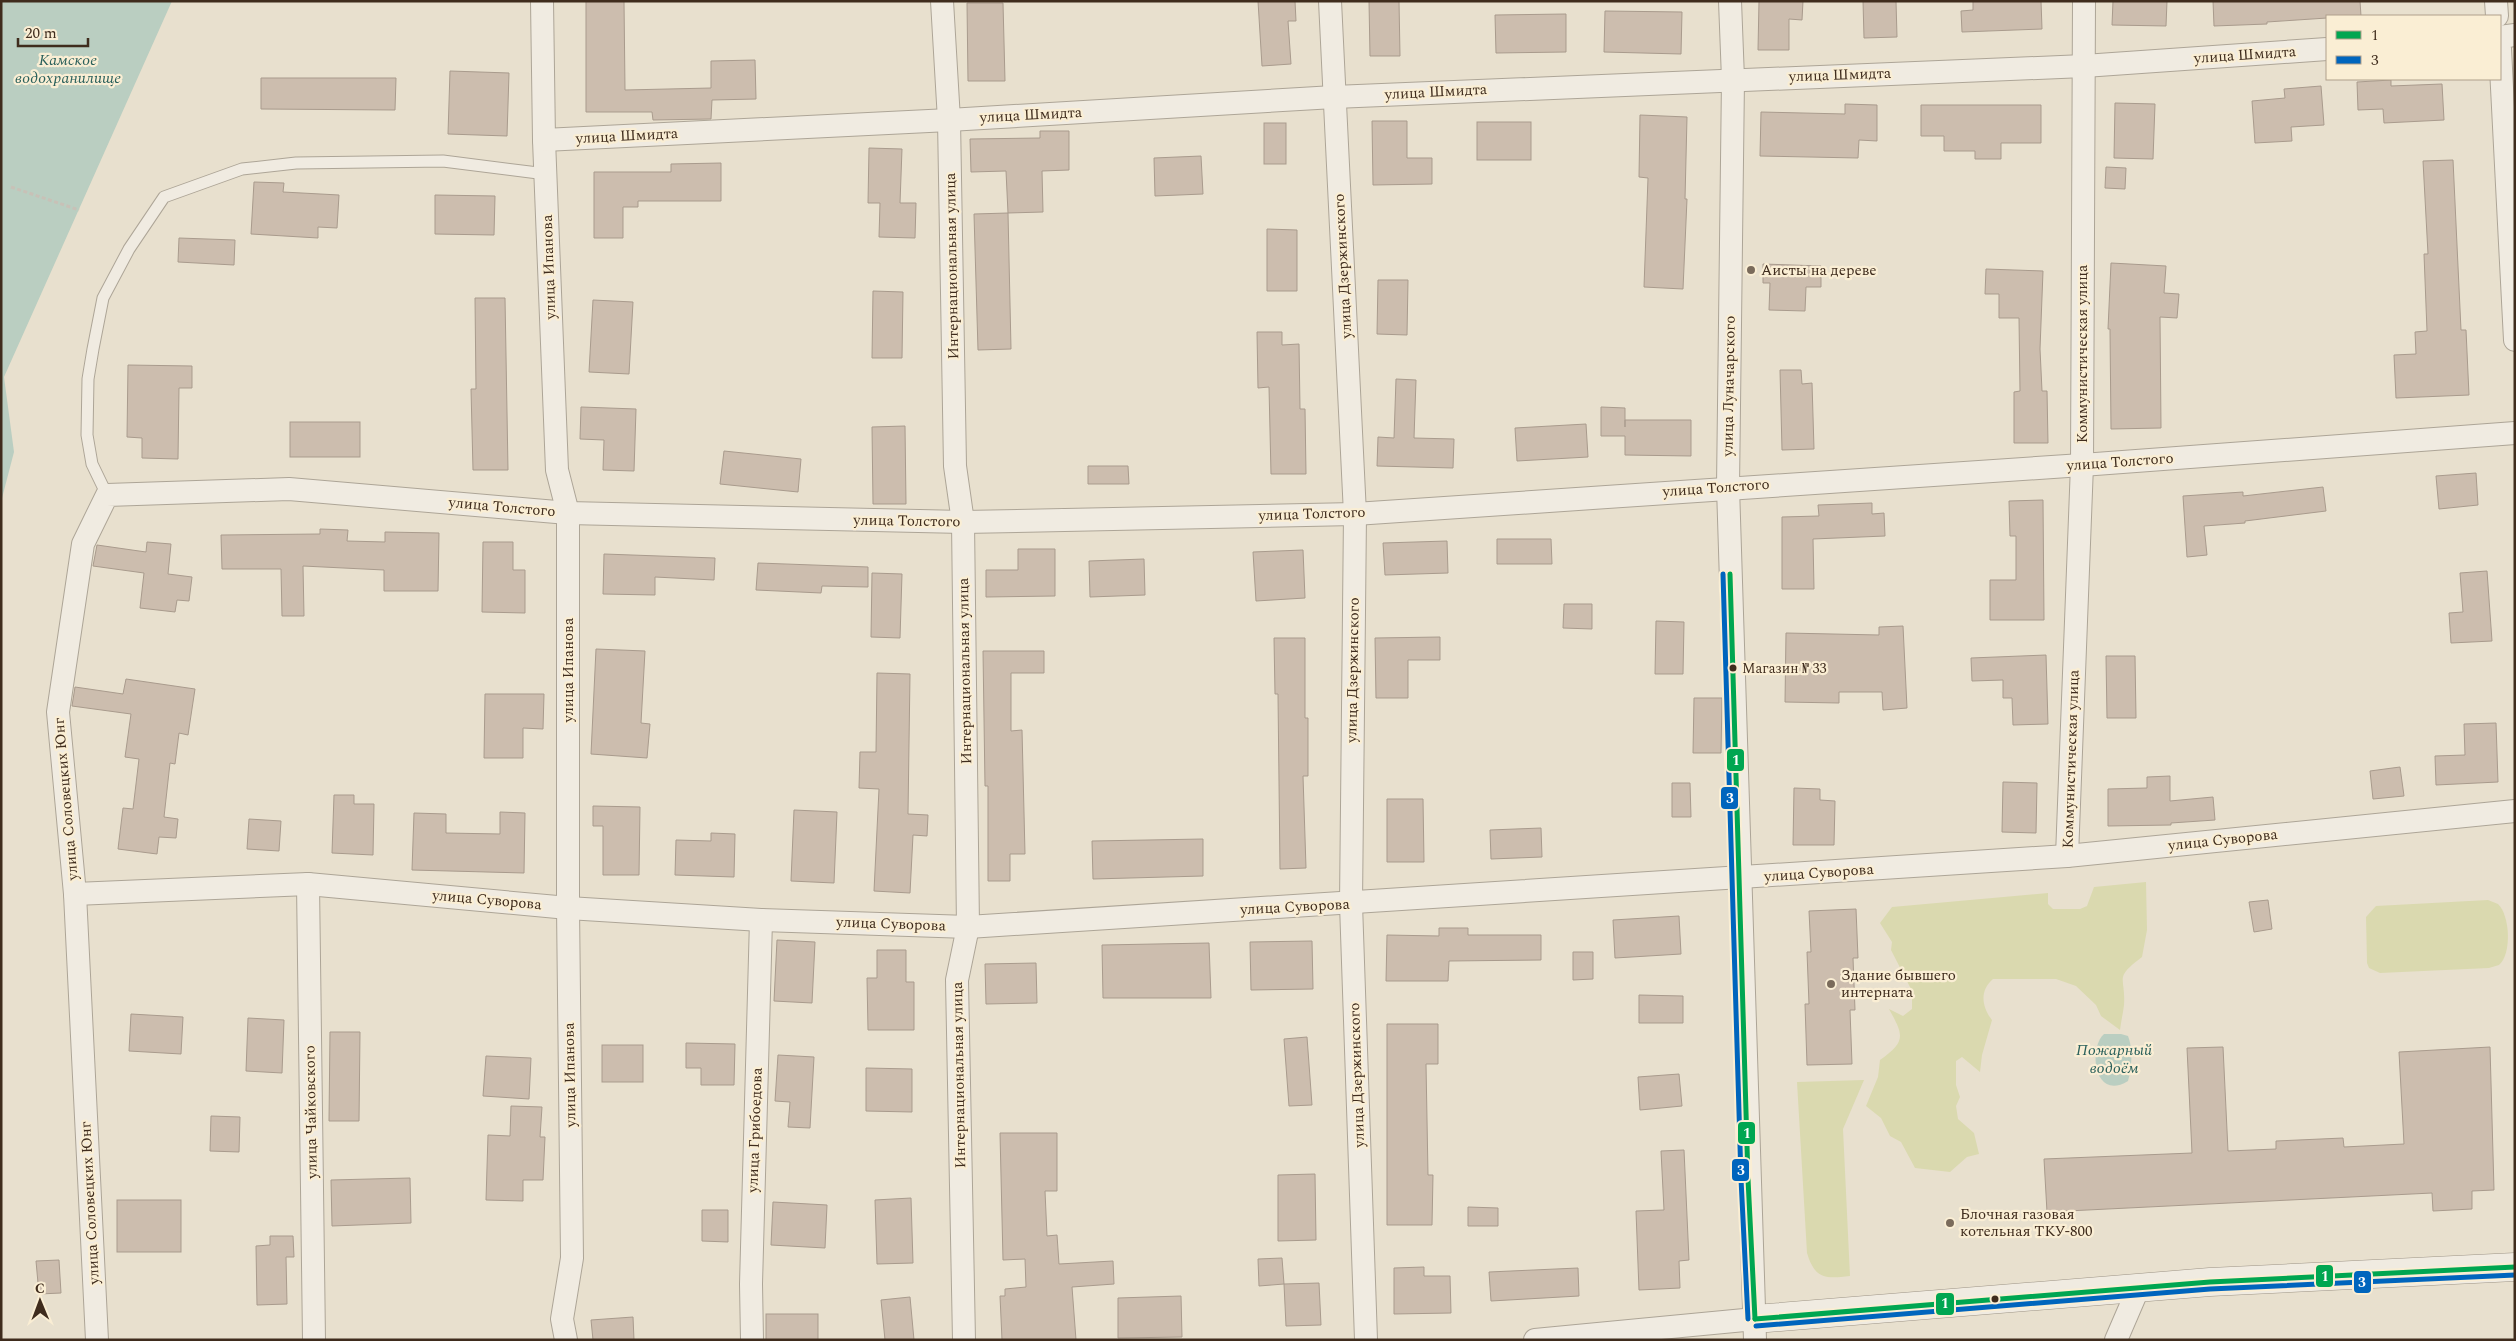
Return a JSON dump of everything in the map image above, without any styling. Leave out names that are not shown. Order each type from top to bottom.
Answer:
[{"type":"street","name":"улица Ипанова","points":[[542,1],[544,140],[557,470],[568,512],[568,908],[572,1258],[562,1318],[566,1340]]},
{"type":"street","name":"Интернациональная улица","points":[[942,1],[949,120],[955,466],[963,522],[968,927],[957,980],[964,1340]]},
{"type":"street","name":"улица Дзержинского","points":[[1330,1],[1355,514],[1351,904],[1366,1340]]},
{"type":"street","name":"улица Луначарского","points":[[1730,1],[1732,79],[1728,487],[1748,1179],[1755,1329]]},
{"type":"street","name":"Коммунистическая улица","points":[[2067,856],[2082,465],[2084,1]]},
{"type":"street","points":[[2496,1],[2498,15]]},
{"type":"street","points":[[2501,37],[2515,35]]},
{"type":"street","name":"улица Шмидта","points":[[544,140],[949,120],[1334,97],[1732,79],[2084,66],[2326,49]]},
{"type":"street","points":[[2501,68],[2515,340]]},
{"type":"street","name":"улица Толстого","points":[[107,495],[289,489],[568,512],[963,522],[1355,514],[1728,487],[2082,465],[2515,432]]},
{"type":"street","name":"улица Соловецких Юнг","points":[[97,1340],[74,894],[58,712],[83,544],[107,495]]},
{"type":"street","name":"улица Суворова","points":[[74,894],[308,884],[568,908],[761,920],[968,927],[1739,879],[2067,856],[2515,811]]},
{"type":"street","name":"улица Чайковского","points":[[308,884],[314,1340]]},
{"type":"street","name":"улица Грибоедова","points":[[752,1340],[751,1284],[761,920]]},
{"type":"street","points":[[1535,1340],[1755,1329],[2210,1282],[2515,1267]]},
{"type":"street","points":[[2116,1340],[2138,1289]]},
{"type":"lane","points":[[107,495],[92,464],[87,435],[88,379],[93,349],[103,298],[129,249],[164,197],[242,169],[296,163],[442,161],[546,174]]},
{"type":"path","points":[[11,187],[79,210]]},
{"type":"green space","points":[[2146,882],[2147,930],[2142,957],[2124,974],[2124,1005],[2120,1030],[2101,1016],[2096,1005],[2076,986],[2056,979],[1993,979],[1984,994],[1984,1004],[1992,1020],[1982,1055],[1980,1072],[1962,1057],[1956,1061],[1956,1085],[1960,1097],[1956,1106],[1958,1119],[1974,1133],[1979,1154],[1967,1157],[1950,1172],[1915,1168],[1901,1142],[1890,1136],[1881,1118],[1866,1106],[1878,1077],[1880,1060],[1894,1048],[1900,1037],[1898,1026],[1889,1009],[1903,1016],[1912,1009],[1912,991],[1891,950],[1892,942],[1880,923],[1892,907],[2048,893],[2048,904],[2053,909],[2080,909],[2087,906],[2094,887]]},
{"type":"green space","points":[[2488,900],[2498,904],[2502,909],[2507,925],[2508,944],[2503,960],[2499,965],[2489,968],[2380,973],[2369,968],[2367,963],[2366,917],[2376,906]]},
{"type":"green space","points":[[1864,1080],[1843,1129],[1850,1276],[1828,1277],[1822,1275],[1814,1268],[1807,1253],[1797,1082]]},
{"type":"water","name":"Камское водохранилище","points":[[1,1],[172,1],[4,377],[14,452],[1,502]]},
{"type":"water","name":"Пожарный водоём","points":[[2104,1034],[2121,1034],[2128,1036],[2130,1041],[2131,1058],[2128,1081],[2117,1086],[2108,1084],[2101,1079],[2097,1071],[2096,1050]]},
{"type":"building","points":[[586,1],[624,1],[625,90],[711,88],[711,61],[755,60],[756,99],[712,100],[711,119],[653,120],[652,112],[586,112]]},
{"type":"building","points":[[1258,1],[1295,1],[1296,21],[1288,21],[1291,64],[1262,66]]},
{"type":"building","points":[[1369,1],[1399,1],[1400,56],[1370,56]]},
{"type":"building","points":[[1759,1],[1803,1],[1802,20],[1789,19],[1789,50],[1758,50]]},
{"type":"building","points":[[1863,1],[1896,1],[1897,37],[1864,38]]},
{"type":"building","points":[[1973,1],[2041,1],[2042,29],[1962,32],[1961,11],[1973,10]]},
{"type":"building","points":[[2113,1],[2167,1],[2166,26],[2112,25]]},
{"type":"building","points":[[2213,1],[2360,1],[2361,15],[2326,15],[2326,18],[2267,22],[2267,24],[2214,26]]},
{"type":"building","points":[[967,3],[1003,3],[1005,81],[968,81]]},
{"type":"building","points":[[1605,11],[1682,12],[1681,54],[1604,52]]},
{"type":"building","points":[[1566,14],[1566,52],[1496,53],[1495,15]]},
{"type":"building","points":[[450,71],[509,73],[507,136],[448,134]]},
{"type":"building","points":[[261,78],[396,78],[395,110],[261,109]]},
{"type":"building","points":[[2391,80],[2391,86],[2442,84],[2444,120],[2384,123],[2383,109],[2358,110],[2357,82]]},
{"type":"building","points":[[2321,86],[2324,125],[2291,127],[2292,141],[2255,143],[2252,101],[2285,98],[2284,89]]},
{"type":"building","points":[[2115,103],[2155,104],[2153,159],[2114,158]]},
{"type":"building","points":[[1845,104],[1877,105],[1877,141],[1859,140],[1858,158],[1760,156],[1761,112],[1845,114]]},
{"type":"building","points":[[1921,105],[2041,105],[2041,143],[2001,143],[2001,159],[1975,159],[1975,151],[1944,151],[1944,136],[1921,136]]},
{"type":"building","points":[[1640,115],[1687,117],[1685,199],[1687,199],[1683,289],[1644,287],[1648,178],[1639,177]]},
{"type":"building","points":[[1372,121],[1407,121],[1407,158],[1432,158],[1432,184],[1373,185]]},
{"type":"building","points":[[1477,122],[1531,122],[1531,160],[1477,160]]},
{"type":"building","points":[[1264,123],[1286,123],[1286,164],[1264,164]]},
{"type":"building","points":[[1040,131],[1069,131],[1069,170],[1042,171],[1043,212],[1008,213],[1006,171],[971,172],[970,139],[1040,138]]},
{"type":"building","points":[[869,148],[902,149],[900,203],[916,203],[915,238],[879,237],[880,203],[868,203]]},
{"type":"building","points":[[1201,156],[1203,194],[1155,196],[1154,158]]},
{"type":"building","points":[[2453,160],[2461,330],[2466,330],[2469,395],[2396,398],[2394,355],[2416,354],[2415,332],[2427,331],[2424,254],[2428,254],[2423,161]]},
{"type":"building","points":[[721,163],[721,201],[638,201],[638,207],[623,207],[623,238],[594,238],[594,172],[671,172],[671,164]]},
{"type":"building","points":[[2106,167],[2126,168],[2125,189],[2105,188]]},
{"type":"building","points":[[254,182],[284,183],[283,192],[339,195],[337,228],[318,227],[318,238],[251,234]]},
{"type":"building","points":[[435,195],[495,196],[494,235],[435,234]]},
{"type":"building","points":[[1008,213],[1011,349],[978,350],[974,214]]},
{"type":"building","points":[[1267,229],[1297,230],[1297,291],[1267,291]]},
{"type":"building","points":[[179,238],[235,240],[234,265],[178,262]]},
{"type":"building","points":[[2111,263],[2166,266],[2164,293],[2179,294],[2177,318],[2160,317],[2161,428],[2111,429],[2110,329],[2108,329]]},
{"type":"building","points":[[1763,264],[1821,266],[1821,287],[1806,287],[1805,311],[1769,310],[1770,283],[1763,283]]},
{"type":"building","points":[[1986,269],[2043,271],[2040,349],[2042,391],[2047,391],[2048,443],[2014,443],[2014,392],[2020,391],[2019,318],[1999,318],[1999,294],[1985,294]]},
{"type":"building","points":[[1378,280],[1408,280],[1407,335],[1377,334]]},
{"type":"building","points":[[873,291],[903,292],[902,358],[872,358]]},
{"type":"building","points":[[475,298],[505,298],[508,470],[473,470],[471,389],[476,389]]},
{"type":"building","points":[[593,300],[633,302],[629,374],[589,372]]},
{"type":"building","points":[[1257,332],[1282,332],[1282,345],[1299,344],[1300,409],[1305,409],[1306,474],[1271,474],[1269,387],[1258,388]]},
{"type":"building","points":[[128,365],[192,366],[192,388],[179,388],[178,459],[142,458],[142,438],[127,437]]},
{"type":"building","points":[[1780,370],[1801,370],[1802,384],[1812,383],[1814,449],[1782,450]]},
{"type":"building","points":[[1396,379],[1416,380],[1414,438],[1454,439],[1453,468],[1377,466],[1378,437],[1394,438]]},
{"type":"building","points":[[581,407],[636,409],[634,471],[603,470],[604,440],[580,439]]},
{"type":"building","points":[[1601,407],[1625,408],[1625,420],[1691,420],[1691,456],[1625,455],[1625,436],[1601,436]]},
{"type":"building","points":[[290,422],[360,422],[360,457],[290,457]]},
{"type":"building","points":[[1586,424],[1588,457],[1517,461],[1515,428]]},
{"type":"building","points":[[905,426],[906,504],[873,504],[872,427]]},
{"type":"building","points":[[724,451],[801,459],[798,492],[720,484]]},
{"type":"building","points":[[1088,466],[1128,466],[1129,484],[1088,484]]},
{"type":"building","points":[[2476,473],[2478,505],[2439,509],[2436,476]]},
{"type":"building","points":[[2323,487],[2326,511],[2245,521],[2245,523],[2204,526],[2207,555],[2187,557],[2183,496],[2243,492],[2243,496]]},
{"type":"building","points":[[2043,500],[2044,620],[1990,620],[1990,580],[2016,580],[2016,536],[2010,536],[2009,501]]},
{"type":"building","points":[[1872,503],[1872,514],[1884,513],[1885,536],[1813,539],[1814,589],[1782,589],[1782,517],[1819,516],[1818,505]]},
{"type":"building","points":[[320,529],[348,530],[347,541],[385,542],[385,532],[439,533],[438,591],[384,591],[384,570],[303,566],[304,616],[282,616],[281,569],[222,569],[221,535],[320,534]]},
{"type":"building","points":[[1497,539],[1551,539],[1552,564],[1497,564]]},
{"type":"building","points":[[1447,541],[1448,573],[1385,575],[1383,543]]},
{"type":"building","points":[[147,542],[171,544],[168,574],[192,577],[189,601],[177,600],[175,612],[140,608],[144,573],[93,566],[97,545],[146,552]]},
{"type":"building","points":[[483,542],[513,542],[513,570],[525,570],[525,613],[482,612]]},
{"type":"building","points":[[1018,549],[1055,549],[1055,596],[986,597],[986,570],[1018,570]]},
{"type":"building","points":[[1303,550],[1305,598],[1256,601],[1253,552]]},
{"type":"building","points":[[604,554],[715,558],[714,580],[655,577],[655,595],[603,594]]},
{"type":"building","points":[[1144,559],[1145,595],[1090,597],[1089,561]]},
{"type":"building","points":[[758,563],[868,567],[868,587],[822,586],[821,593],[756,590]]},
{"type":"building","points":[[2487,571],[2492,641],[2451,643],[2449,613],[2463,612],[2460,573]]},
{"type":"building","points":[[872,573],[902,574],[900,638],[871,637]]},
{"type":"building","points":[[1564,604],[1592,604],[1592,629],[1563,628]]},
{"type":"building","points":[[1656,621],[1684,622],[1683,674],[1655,674]]},
{"type":"building","points":[[1903,626],[1907,708],[1883,710],[1882,692],[1839,692],[1839,703],[1785,702],[1786,633],[1879,635],[1879,627]]},
{"type":"building","points":[[1440,637],[1440,660],[1408,660],[1408,698],[1376,698],[1375,638]]},
{"type":"building","points":[[1274,638],[1305,638],[1305,718],[1308,718],[1308,776],[1303,776],[1306,868],[1280,869],[1278,694],[1275,694]]},
{"type":"building","points":[[596,649],[645,651],[641,723],[650,724],[647,758],[591,754]]},
{"type":"building","points":[[983,651],[1044,651],[1044,673],[1011,673],[1011,731],[1022,730],[1025,854],[1010,854],[1010,881],[988,881],[988,786],[985,786]]},
{"type":"building","points":[[2046,655],[2048,724],[2013,725],[2012,698],[2003,698],[2003,680],[1972,681],[1971,658]]},
{"type":"building","points":[[2106,656],[2135,656],[2136,718],[2107,718]]},
{"type":"building","points":[[877,673],[910,674],[908,814],[928,815],[927,836],[913,835],[910,893],[874,891],[879,789],[859,788],[860,752],[876,752]]},
{"type":"building","points":[[126,679],[195,689],[188,735],[179,733],[175,764],[170,763],[164,817],[178,819],[176,838],[159,837],[157,854],[118,849],[123,808],[133,809],[139,759],[125,757],[131,714],[72,706],[75,687],[123,694]]},
{"type":"building","points":[[485,694],[544,694],[543,729],[523,728],[523,758],[484,758]]},
{"type":"building","points":[[1694,698],[1722,698],[1721,753],[1693,753]]},
{"type":"building","points":[[2496,723],[2498,782],[2436,785],[2435,756],[2465,755],[2464,724]]},
{"type":"building","points":[[2400,767],[2404,796],[2373,799],[2370,771]]},
{"type":"building","points":[[2170,776],[2170,801],[2213,797],[2215,820],[2171,823],[2171,825],[2108,826],[2108,789],[2147,788],[2147,777]]},
{"type":"building","points":[[2003,782],[2037,783],[2036,833],[2002,832]]},
{"type":"building","points":[[1672,783],[1690,783],[1691,817],[1672,817]]},
{"type":"building","points":[[1794,788],[1820,789],[1820,800],[1835,801],[1834,845],[1793,845]]},
{"type":"building","points":[[334,795],[354,795],[354,804],[374,804],[373,855],[332,853]]},
{"type":"building","points":[[1387,799],[1423,799],[1424,862],[1387,862]]},
{"type":"building","points":[[593,806],[640,807],[639,875],[603,875],[603,826],[593,826]]},
{"type":"building","points":[[794,810],[837,812],[834,883],[791,881]]},
{"type":"building","points":[[500,812],[525,813],[524,873],[412,870],[414,813],[446,814],[446,833],[500,834]]},
{"type":"building","points":[[249,819],[281,821],[279,851],[247,849]]},
{"type":"building","points":[[1541,828],[1542,857],[1491,859],[1490,830]]},
{"type":"building","points":[[711,833],[735,834],[734,877],[675,875],[676,840],[711,841]]},
{"type":"building","points":[[1203,839],[1203,876],[1093,879],[1092,841]]},
{"type":"building","points":[[2268,900],[2272,929],[2254,932],[2249,902]]},
{"type":"building","name":"Здание бывшего интерната","points":[[1856,909],[1858,958],[1853,958],[1855,1010],[1850,1010],[1852,1064],[1807,1065],[1805,1004],[1809,1004],[1807,952],[1811,952],[1809,911]]},
{"type":"building","points":[[1679,916],[1681,954],[1615,958],[1613,920]]},
{"type":"building","points":[[1439,928],[1468,928],[1468,935],[1541,935],[1541,960],[1449,961],[1448,981],[1386,981],[1387,935],[1439,936]]},
{"type":"building","points":[[777,940],[815,942],[812,1003],[774,1001]]},
{"type":"building","points":[[1312,941],[1313,989],[1251,990],[1250,942]]},
{"type":"building","points":[[1209,943],[1211,998],[1103,998],[1102,945]]},
{"type":"building","points":[[877,950],[906,950],[906,982],[914,982],[914,1030],[868,1030],[867,978],[877,978]]},
{"type":"building","points":[[1573,952],[1593,952],[1593,979],[1573,980]]},
{"type":"building","points":[[1036,963],[1037,1003],[986,1004],[985,964]]},
{"type":"building","points":[[1639,995],[1683,996],[1683,1023],[1639,1023]]},
{"type":"building","points":[[131,1014],[183,1017],[181,1054],[129,1051]]},
{"type":"building","points":[[248,1018],[284,1020],[282,1073],[246,1071]]},
{"type":"building","points":[[1387,1024],[1438,1024],[1438,1064],[1426,1064],[1428,1175],[1433,1175],[1432,1225],[1387,1225]]},
{"type":"building","points":[[330,1032],[360,1032],[359,1121],[329,1121]]},
{"type":"building","points":[[1307,1037],[1312,1105],[1289,1106],[1284,1039]]},
{"type":"building","points":[[686,1043],[735,1044],[734,1085],[701,1085],[701,1068],[686,1068]]},
{"type":"building","points":[[602,1045],[643,1045],[643,1082],[602,1082]]},
{"type":"building","points":[[2223,1047],[2228,1151],[2276,1149],[2276,1141],[2343,1138],[2344,1147],[2404,1144],[2399,1052],[2490,1047],[2494,1190],[2472,1191],[2472,1209],[2433,1211],[2432,1193],[2047,1212],[2044,1159],[2192,1153],[2187,1048]]},
{"type":"building","points":[[778,1055],[814,1057],[810,1128],[788,1127],[790,1102],[775,1101]]},
{"type":"building","points":[[486,1056],[531,1058],[529,1099],[483,1096]]},
{"type":"building","points":[[866,1068],[912,1069],[912,1112],[866,1111]]},
{"type":"building","points":[[1679,1074],[1682,1106],[1640,1110],[1638,1077]]},
{"type":"building","points":[[511,1106],[542,1107],[540,1137],[545,1137],[543,1180],[523,1180],[523,1201],[486,1200],[488,1135],[510,1136]]},
{"type":"building","points":[[211,1116],[240,1117],[239,1152],[210,1151]]},
{"type":"building","points":[[1000,1133],[1057,1133],[1057,1191],[1045,1191],[1047,1236],[1057,1235],[1059,1264],[1113,1261],[1114,1284],[1072,1287],[1076,1340],[1002,1340],[1000,1296],[1005,1296],[1005,1289],[1026,1287],[1025,1259],[1003,1260]]},
{"type":"building","points":[[1684,1150],[1689,1260],[1679,1261],[1680,1288],[1639,1290],[1636,1211],[1664,1210],[1661,1151]]},
{"type":"building","points":[[1315,1174],[1316,1240],[1278,1241],[1278,1175]]},
{"type":"building","points":[[410,1178],[411,1223],[332,1226],[331,1180]]},
{"type":"building","points":[[911,1198],[913,1263],[877,1264],[875,1200]]},
{"type":"building","points":[[117,1200],[181,1200],[181,1252],[117,1252]]},
{"type":"building","points":[[773,1202],[827,1205],[825,1248],[771,1245]]},
{"type":"building","points":[[1468,1207],[1498,1208],[1498,1226],[1468,1226]]},
{"type":"building","points":[[702,1210],[728,1210],[728,1242],[702,1241]]},
{"type":"building","points":[[270,1236],[293,1236],[294,1257],[286,1257],[287,1304],[257,1305],[256,1246],[270,1245]]},
{"type":"building","points":[[1282,1258],[1284,1284],[1259,1286],[1258,1259]]},
{"type":"building","points":[[59,1260],[61,1293],[39,1294],[36,1261]]},
{"type":"building","points":[[1424,1267],[1424,1276],[1450,1276],[1451,1313],[1394,1314],[1394,1268]]},
{"type":"building","points":[[1578,1268],[1579,1296],[1491,1301],[1489,1272]]},
{"type":"building","points":[[1319,1283],[1321,1325],[1286,1326],[1284,1284]]},
{"type":"building","points":[[1181,1296],[1182,1337],[1118,1338],[1118,1298]]},
{"type":"building","points":[[910,1297],[914,1340],[885,1340],[881,1300]]},
{"type":"building","points":[[766,1314],[818,1314],[818,1340],[766,1340]]},
{"type":"building","points":[[633,1317],[634,1340],[593,1340],[591,1320]]},
{"type":"transit line","name":"3","points":[[1723,574],[1741,1179],[1748,1319]]},
{"type":"transit line","name":"1","points":[[1730,574],[1748,1179],[1755,1319]]},
{"type":"transit line","name":"1","points":[[1755,1319],[2210,1282],[2515,1267]]},
{"type":"transit line","name":"3","points":[[1756,1326],[2210,1289],[2515,1275]]},
{"type":"place","name":"Аисты на дереве","points":[[1751,270]]},
{"type":"place","name":"Магазин № 33","points":[[1733,668]]},
{"type":"place","name":"Здание бывшего интерната","points":[[1831,984]]},
{"type":"place","name":"Блочная газовая котельная ТКУ-800","points":[[1950,1223]]}]
